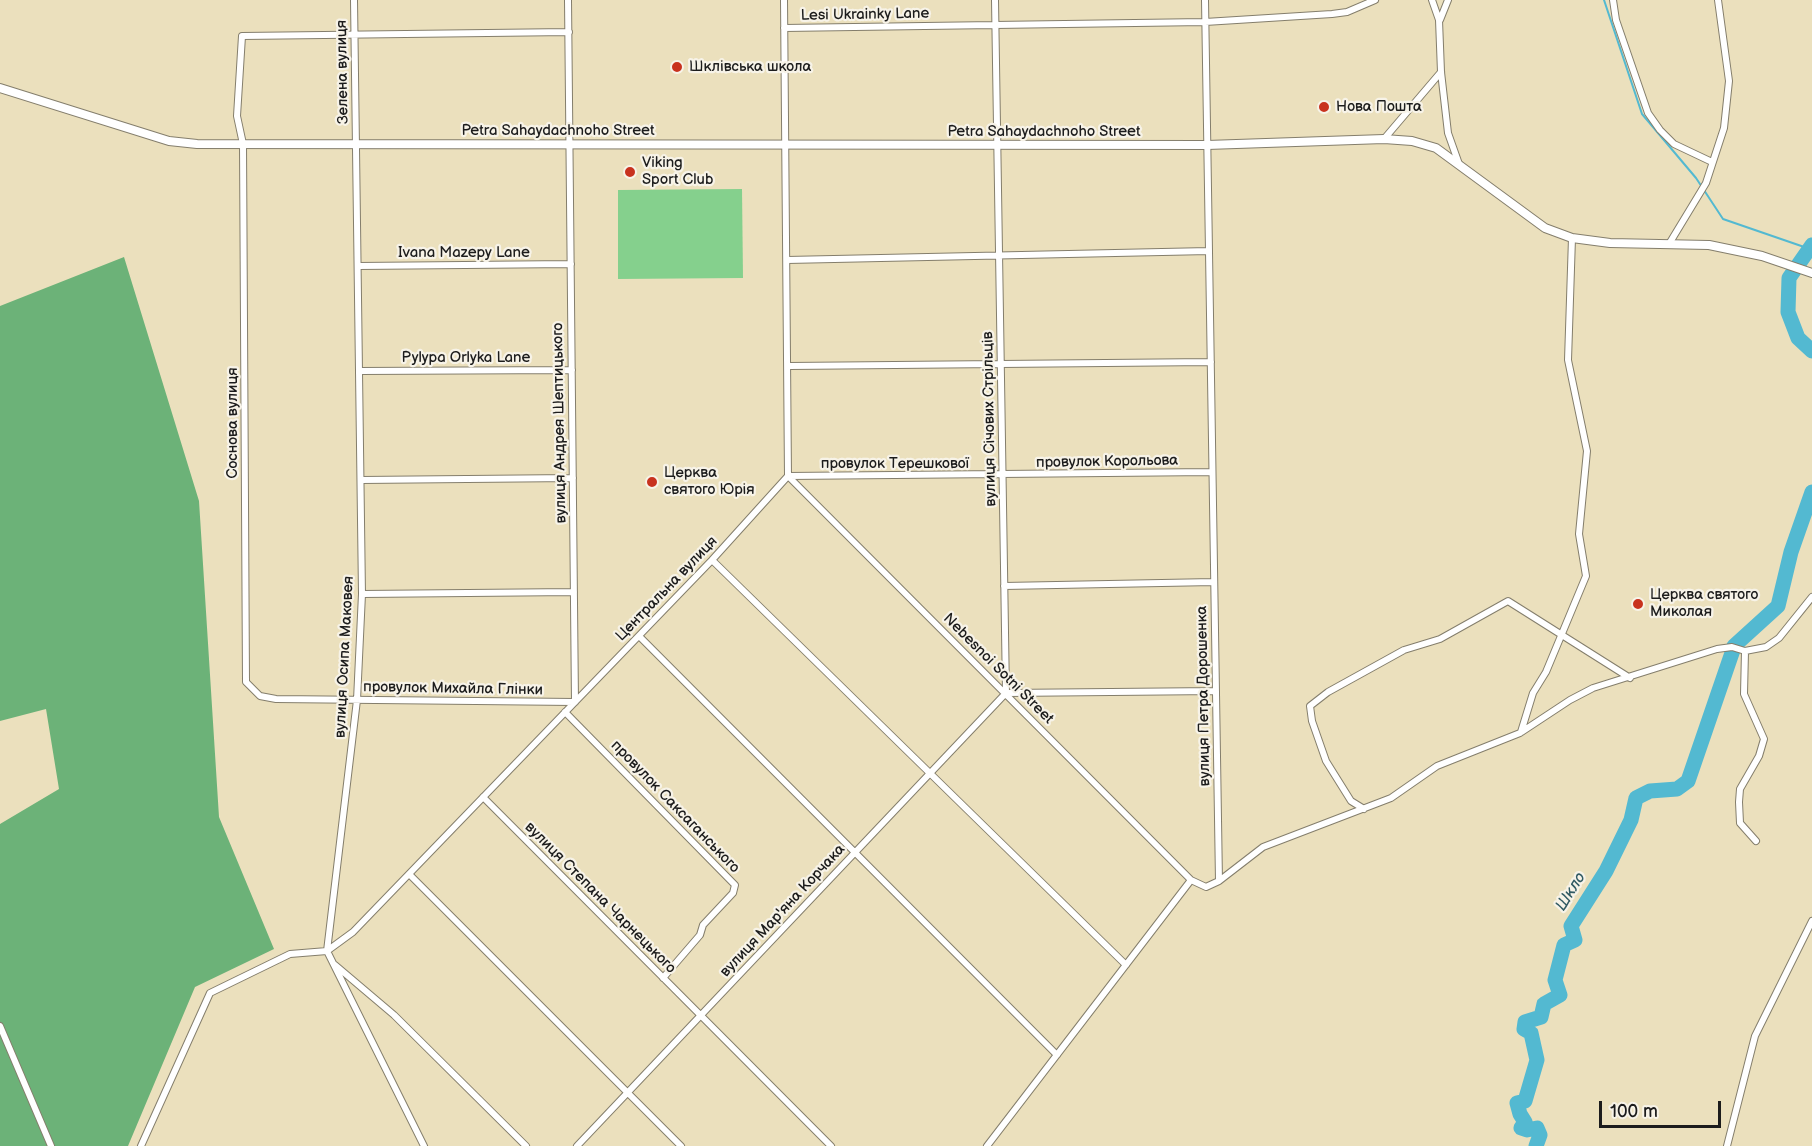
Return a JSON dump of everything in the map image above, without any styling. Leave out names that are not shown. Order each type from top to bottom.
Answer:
[{"type":"street","name":"Зелена вулиця","points":[[354,0],[356,144]]},
{"type":"street","name":"вулиця Андрея Шептицького","points":[[568,0],[575,702]]},
{"type":"street","points":[[784,0],[789,366],[788,476]]},
{"type":"street","name":"вулиця Січових Стрільців","points":[[996,0],[1006,693]]},
{"type":"street","name":"вулиця Петра Дорошенка","points":[[1205,0],[1219,881]]},
{"type":"street","name":"Lesi Ukrainky Lane","points":[[784,28],[1206,22],[1332,14],[1347,12],[1376,0]]},
{"type":"street","points":[[1432,0],[1439,20],[1441,72],[1448,133],[1459,164]]},
{"type":"street","points":[[1439,20],[1448,0]]},
{"type":"street","points":[[1613,0],[1616,20],[1648,113],[1674,144],[1712,162]]},
{"type":"street","points":[[1669,244],[1706,183],[1724,128],[1729,81],[1718,0]]},
{"type":"street","points":[[355,35],[569,32]]},
{"type":"street","name":"Соснова вулиця","points":[[260,696],[246,682],[243,144],[237,116],[242,36],[355,35]]},
{"type":"street","points":[[1384,139],[1441,72]]},
{"type":"street","name":"Petra Sahaydachnoho Street","points":[[0,88],[169,141],[243,144],[1207,145],[1384,139],[1412,141],[1436,148],[1545,228],[1572,238],[1610,243],[1709,245],[1809,272]]},
{"type":"street","name":"вулиця Осипа Маковея","points":[[356,144],[362,594],[357,699],[327,951],[424,1146]]},
{"type":"street","points":[[1520,733],[1533,693],[1546,672],[1586,576],[1579,534],[1587,451],[1568,360],[1572,238]]},
{"type":"street","points":[[787,260],[1209,251]]},
{"type":"street","name":"Ivana Mazepy Lane","points":[[358,266],[571,264]]},
{"type":"street","points":[[789,366],[1211,362]]},
{"type":"street","name":"Pylypa Orlyka Lane","points":[[359,371],[572,370]]},
{"type":"street","name":"провулок Корольова","points":[[1003,475],[1212,472]]},
{"type":"street","name":"провулок Терешкової","points":[[788,476],[1003,475]]},
{"type":"street","name":"Центральна вулиця","points":[[327,951],[352,932],[409,874],[712,560],[788,476]]},
{"type":"street","name":"Nebesnoi Sotni Street","points":[[788,476],[1191,880]]},
{"type":"street","points":[[361,480],[573,478]]},
{"type":"street","points":[[712,560],[1126,965]]},
{"type":"street","points":[[1004,586],[1214,582]]},
{"type":"street","points":[[362,594],[574,592]]},
{"type":"street","points":[[987,1146],[1191,880],[1206,886],[1219,881],[1263,847],[1391,798],[1437,766],[1520,733],[1586,692],[1717,649],[1732,647],[1746,651],[1766,647],[1779,638],[1812,597]]},
{"type":"street","points":[[1364,809],[1351,801],[1326,761],[1312,721],[1310,706],[1328,692],[1404,650],[1440,639],[1508,601],[1630,678]]},
{"type":"street","points":[[639,636],[1057,1055]]},
{"type":"street","points":[[1746,651],[1744,694],[1764,739],[1759,756],[1740,789],[1738,802],[1740,823],[1756,841]]},
{"type":"street","points":[[1006,693],[1216,691]]},
{"type":"street","name":"вулиця Мар'яна Корчака","points":[[577,1146],[1006,693]]},
{"type":"street","name":"провулок Михайла Глінки","points":[[260,696],[276,699],[575,702]]},
{"type":"street","name":"провулок Саксаганського","points":[[565,712],[735,885],[733,893],[703,925],[700,935],[663,978]]},
{"type":"street","name":"вулиця Степана Чарнецького","points":[[483,797],[831,1146]]},
{"type":"street","points":[[409,874],[681,1146]]},
{"type":"street","points":[[1727,1146],[1755,1036],[1812,921]]},
{"type":"street","points":[[141,1146],[210,993],[290,954],[327,951]]},
{"type":"street","points":[[332,963],[394,1016],[526,1146]]},
{"type":"street","points":[[0,1026],[51,1146]]},
{"type":"green space","points":[[742,189],[743,278],[618,279],[618,190]]},
{"type":"green space","points":[[124,257],[199,501],[219,817],[274,949],[195,987],[128,1146],[0,1146],[0,824],[59,789],[46,709],[0,721],[0,306]]},
{"type":"waterway","points":[[1604,0],[1642,114],[1696,178],[1723,219],[1810,249]]},
{"type":"waterway","name":"Шкло","points":[[1812,245],[1789,278],[1788,312],[1798,338],[1812,351]]},
{"type":"waterway","name":"Шкло","points":[[1734,646],[1778,606],[1791,552],[1812,492]]},
{"type":"waterway","name":"Шкло","points":[[1536,1146],[1540,1135],[1537,1128],[1527,1130],[1521,1128],[1525,1122],[1517,1103],[1525,1101],[1537,1060],[1531,1033],[1524,1029],[1525,1022],[1541,1017],[1544,1004],[1560,995],[1555,980],[1564,945],[1575,940],[1571,926],[1606,871],[1631,820],[1636,798],[1650,791],[1677,789],[1688,781],[1733,650]]},
{"type":"place","name":"Шклівська школа","points":[[677,67]]},
{"type":"place","name":"Нова Пошта","points":[[1324,107]]},
{"type":"place","name":"Viking Sport Club","points":[[630,172]]},
{"type":"place","name":"Церква святого Юрія","points":[[652,482]]},
{"type":"place","name":"Церква святого Миколая","points":[[1638,604]]}]
